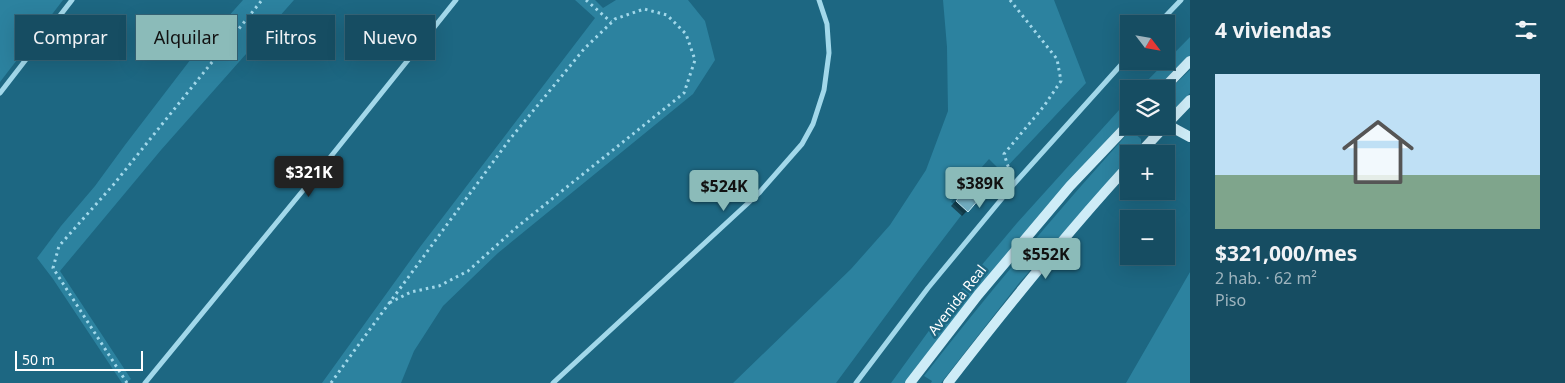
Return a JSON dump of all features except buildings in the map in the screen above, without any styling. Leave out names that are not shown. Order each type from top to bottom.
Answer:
[{"type":"main road","points":[[1172,80],[1190,61]]},
{"type":"main road","points":[[1175,116],[1190,100]]},
{"type":"main road","points":[[1175,130],[1190,137]]},
{"type":"main road","name":"Avenida Real","points":[[910,383],[978,294],[1070,186],[1120,133]]},
{"type":"main road","points":[[1148,145],[1157,135]]},
{"type":"main road","points":[[948,383],[1004,310],[1120,175]]},
{"type":"street","points":[[0,93],[72,0]]},
{"type":"street","points":[[145,383],[456,0]]},
{"type":"street","points":[[554,383],[758,193],[802,144],[813,124],[824,90],[827,72],[829,53],[827,24],[819,0]]},
{"type":"street","points":[[1167,15],[1181,0]]},
{"type":"street","points":[[856,383],[928,288],[1014,184],[1120,66]]},
{"type":"path","points":[[127,383],[53,268],[59,246],[114,184],[262,0]]},
{"type":"path","points":[[586,0],[612,22]]},
{"type":"path","points":[[1010,0],[1057,59],[1060,81],[1044,106],[1004,154],[1014,184]]},
{"type":"path","points":[[331,383],[389,303],[510,139],[584,49],[615,19],[644,8],[668,15],[686,34],[695,60],[684,93],[517,227],[468,271],[439,286],[411,292],[389,303]]},
{"type":"shaded area","points":[[0,0],[63,0],[51,15],[15,15],[15,60],[17,60],[0,82]]},
{"type":"shaded area","points":[[243,0],[294,0],[281,15],[247,15],[247,53],[161,150],[60,271],[131,379],[126,383],[122,383],[37,258],[95,186],[190,60],[237,60],[237,15],[230,15]]},
{"type":"shaded area","points":[[575,0],[595,0],[603,8],[616,0],[688,0],[705,21],[715,60],[693,94],[498,253],[443,306],[414,351],[401,383],[322,383],[420,247],[595,18]]},
{"type":"shaded area","points":[[943,0],[1054,0],[1086,83],[1002,172],[989,159],[951,202],[963,213],[836,383],[733,383],[851,269],[890,225],[926,170],[948,111],[947,47]]},
{"type":"shaded area","points":[[1190,37],[1190,61],[1172,80],[1148,80],[1158,70],[1175,70],[1175,52]]},
{"type":"shaded area","points":[[1190,70],[1190,93],[1175,110],[1175,84]]},
{"type":"shaded area","points":[[1120,109],[1120,135],[910,383],[891,383],[944,310],[1017,223]]},
{"type":"shaded area","points":[[1126,135],[1136,135],[1141,139],[1141,145],[1120,145],[1120,168],[1020,282],[941,383],[931,383],[932,381],[924,376],[1024,252]]},
{"type":"shaded area","points":[[1190,272],[1190,383],[1126,383]]}]
